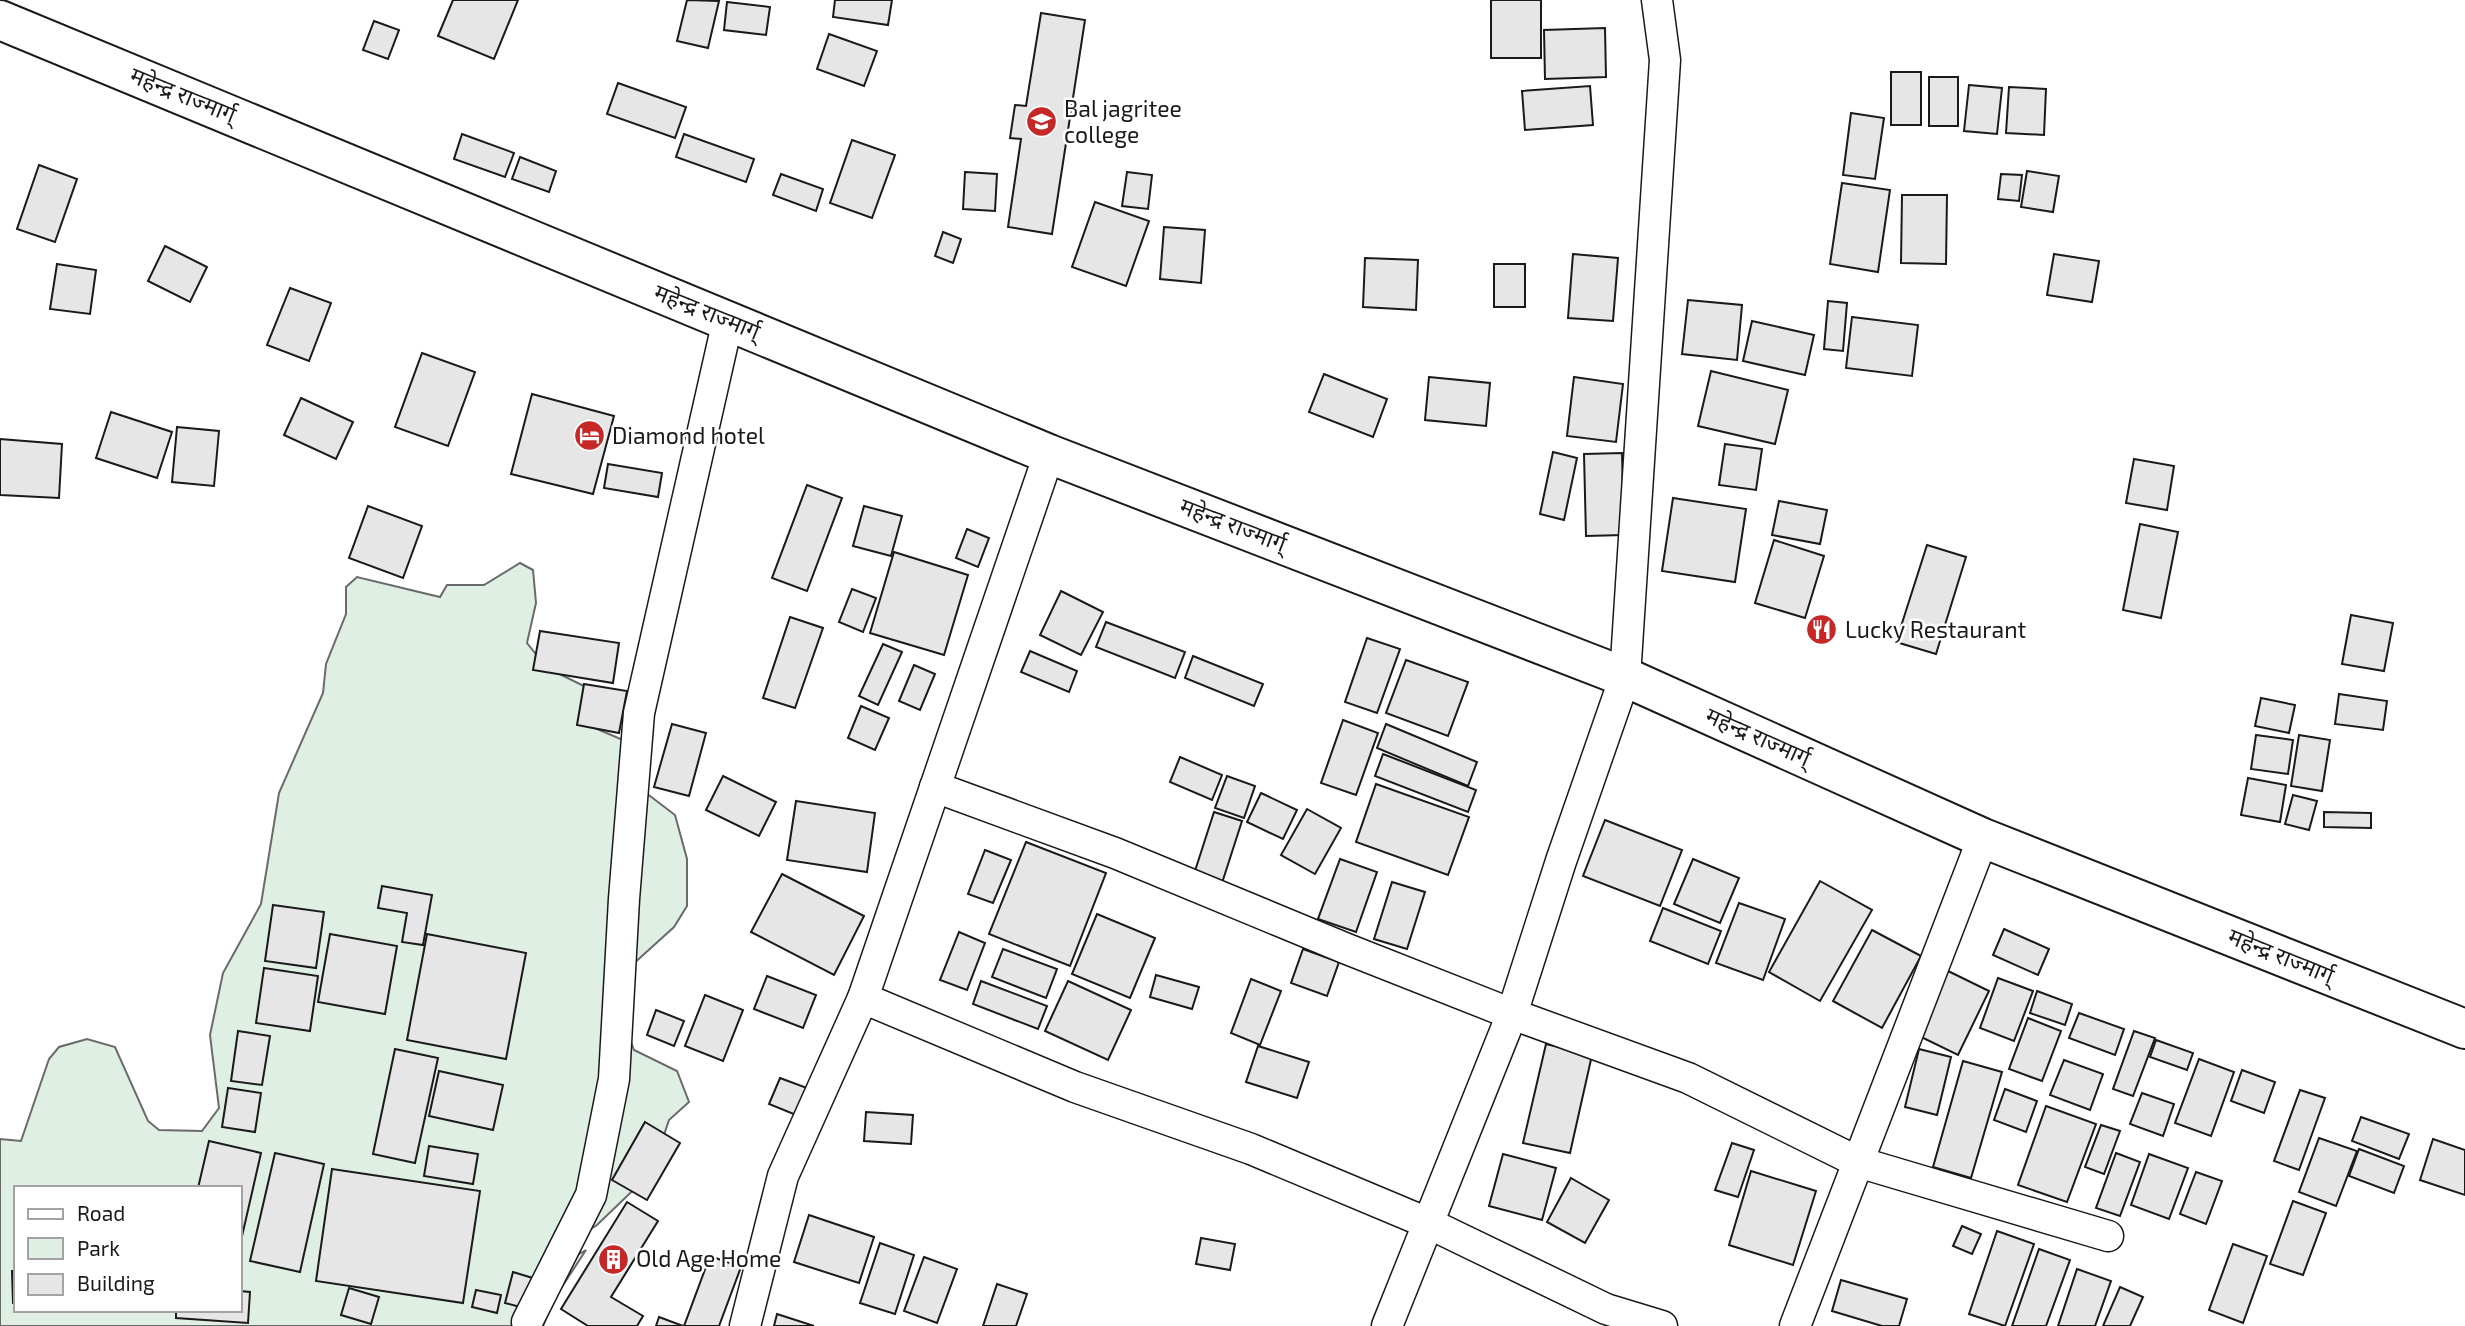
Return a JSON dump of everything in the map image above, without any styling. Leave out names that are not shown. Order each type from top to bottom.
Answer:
[{"type":"highway","name":"महेन्द्र राज्मार्ग्","points":[[0,20],[1049,454],[1625,677],[1983,838],[2465,1028]]},
{"type":"street","points":[[1387,1326],[1512,1014],[1561,861],[1625,677],[1665,60],[1657,0]]},
{"type":"street","points":[[527,1322],[591,1195],[614,1079],[624,900],[639,713],[728,320]]},
{"type":"street","points":[[745,1326],[783,1176],[863,998],[1049,454]]},
{"type":"street","points":[[935,787],[1115,853],[1512,1014],[1688,1078],[1858,1162],[2108,1236]]},
{"type":"street","points":[[1795,1326],[1983,838]]},
{"type":"street","points":[[863,998],[1074,1087],[1251,1149],[1430,1224],[1606,1309],[1662,1326]]},
{"type":"green space","points":[[520,563],[533,570],[536,603],[527,643],[547,668],[586,687],[590,726],[642,748],[637,786],[675,815],[687,859],[687,906],[674,927],[631,966],[624,1024],[634,1050],[677,1071],[689,1102],[669,1120],[651,1173],[597,1225],[562,1248],[569,1260],[586,1250],[556,1296],[543,1326],[0,1326],[0,1139],[21,1141],[49,1059],[59,1047],[87,1039],[115,1047],[148,1121],[159,1130],[202,1131],[219,1108],[210,1035],[223,973],[261,904],[279,793],[323,693],[326,664],[346,614],[346,587],[357,577],[440,597],[447,585],[484,585]]},
{"type":"building","points":[[453,0],[518,0],[494,59],[438,36]]},
{"type":"building","points":[[687,0],[719,1],[708,48],[677,41]]},
{"type":"building","points":[[835,0],[892,0],[888,25],[833,17]]},
{"type":"building","points":[[1491,0],[1541,0],[1541,58],[1491,58]]},
{"type":"building","points":[[727,2],[770,7],[766,35],[724,30]]},
{"type":"building","name":"Bal jagritee college","points":[[1041,13],[1085,20],[1052,234],[1008,227],[1021,139],[1010,138],[1015,105],[1026,106]]},
{"type":"building","points":[[374,21],[399,30],[388,59],[363,50]]},
{"type":"building","points":[[1605,28],[1606,77],[1545,79],[1544,30]]},
{"type":"building","points":[[829,34],[877,51],[864,86],[817,69]]},
{"type":"building","points":[[1891,72],[1921,72],[1921,125],[1891,125]]},
{"type":"building","points":[[1929,77],[1958,77],[1958,126],[1929,126]]},
{"type":"building","points":[[618,83],[686,107],[675,138],[607,114]]},
{"type":"building","points":[[1969,85],[2002,88],[1997,134],[1964,131]]},
{"type":"building","points":[[1590,86],[1593,125],[1525,130],[1522,91]]},
{"type":"building","points":[[2009,87],[2046,89],[2044,135],[2006,133]]},
{"type":"building","points":[[1851,113],[1884,118],[1875,179],[1843,175]]},
{"type":"building","points":[[462,134],[514,153],[505,177],[454,159]]},
{"type":"building","points":[[684,134],[754,159],[746,182],[676,157]]},
{"type":"building","points":[[852,140],[895,155],[872,218],[830,203]]},
{"type":"building","points":[[520,157],[556,171],[549,192],[512,179]]},
{"type":"building","points":[[39,165],[77,179],[55,242],[17,229]]},
{"type":"building","points":[[2027,171],[2059,176],[2053,212],[2021,207]]},
{"type":"building","points":[[965,172],[997,174],[995,211],[963,209]]},
{"type":"building","points":[[1127,172],[1152,175],[1148,209],[1122,206]]},
{"type":"building","points":[[781,174],[823,189],[816,211],[773,195]]},
{"type":"building","points":[[2001,174],[2022,175],[2019,201],[1998,199]]},
{"type":"building","points":[[1842,183],[1890,190],[1878,272],[1830,264]]},
{"type":"building","points":[[1902,195],[1947,195],[1946,264],[1901,263]]},
{"type":"building","points":[[1095,202],[1149,221],[1126,286],[1072,267]]},
{"type":"building","points":[[1164,227],[1205,230],[1201,283],[1160,279]]},
{"type":"building","points":[[943,232],[961,239],[953,263],[935,256]]},
{"type":"building","points":[[165,246],[207,267],[190,302],[148,281]]},
{"type":"building","points":[[1573,254],[1618,258],[1613,321],[1568,318]]},
{"type":"building","points":[[2054,254],[2099,261],[2092,302],[2047,295]]},
{"type":"building","points":[[1365,258],[1418,260],[1416,310],[1363,307]]},
{"type":"building","points":[[57,264],[96,270],[90,314],[50,309]]},
{"type":"building","points":[[1494,264],[1525,264],[1525,307],[1494,307]]},
{"type":"building","points":[[290,288],[331,303],[309,361],[267,345]]},
{"type":"building","points":[[1688,300],[1742,305],[1737,360],[1682,354]]},
{"type":"building","points":[[1828,301],[1847,303],[1843,351],[1824,349]]},
{"type":"building","points":[[1852,317],[1918,325],[1912,376],[1846,368]]},
{"type":"building","points":[[1752,321],[1814,335],[1805,375],[1743,361]]},
{"type":"building","points":[[422,353],[475,372],[448,446],[395,427]]},
{"type":"building","points":[[1711,371],[1788,390],[1775,444],[1698,426]]},
{"type":"building","points":[[1324,374],[1387,399],[1373,437],[1309,412]]},
{"type":"building","points":[[1429,377],[1490,383],[1486,426],[1425,420]]},
{"type":"building","points":[[1574,377],[1623,384],[1616,442],[1567,436]]},
{"type":"building","points":[[532,394],[614,416],[593,494],[511,474]]},
{"type":"building","points":[[301,398],[353,422],[336,459],[284,435]]},
{"type":"building","points":[[111,412],[172,432],[157,478],[96,458]]},
{"type":"building","points":[[177,427],[219,431],[214,486],[172,482]]},
{"type":"building","points":[[0,439],[62,444],[59,498],[0,495]]},
{"type":"building","points":[[1725,444],[1762,449],[1756,490],[1719,485]]},
{"type":"building","points":[[1553,452],[1577,458],[1564,520],[1540,514]]},
{"type":"building","points":[[1622,453],[1624,535],[1586,536],[1584,454]]},
{"type":"building","points":[[2134,459],[2174,466],[2167,510],[2126,503]]},
{"type":"building","points":[[608,464],[662,473],[658,497],[604,488]]},
{"type":"building","points":[[807,485],[842,498],[807,591],[772,578]]},
{"type":"building","points":[[1673,498],[1746,509],[1735,582],[1662,571]]},
{"type":"building","points":[[1779,501],[1827,510],[1820,544],[1772,535]]},
{"type":"building","points":[[368,506],[422,526],[403,578],[349,558]]},
{"type":"building","points":[[864,506],[902,516],[891,556],[853,546]]},
{"type":"building","points":[[2140,524],[2178,532],[2161,618],[2123,610]]},
{"type":"building","points":[[967,529],[989,538],[978,567],[956,558]]},
{"type":"building","points":[[1774,540],[1824,556],[1805,618],[1755,603]]},
{"type":"building","points":[[1927,545],[1966,557],[1936,654],[1896,642]]},
{"type":"building","points":[[894,552],[968,575],[944,655],[870,633]]},
{"type":"building","points":[[852,589],[876,598],[863,632],[839,622]]},
{"type":"building","points":[[1061,591],[1103,612],[1081,655],[1040,635]]},
{"type":"building","points":[[2351,615],[2393,623],[2384,671],[2342,664]]},
{"type":"building","points":[[790,617],[823,628],[795,708],[763,698]]},
{"type":"building","points":[[1106,622],[1185,652],[1175,678],[1096,647]]},
{"type":"building","points":[[540,631],[619,643],[613,683],[533,670]]},
{"type":"building","points":[[1367,638],[1400,649],[1377,713],[1345,702]]},
{"type":"building","points":[[883,644],[902,652],[878,705],[859,696]]},
{"type":"building","points":[[1030,651],[1077,671],[1069,692],[1021,672]]},
{"type":"building","points":[[1193,656],[1263,684],[1254,706],[1185,678]]},
{"type":"building","points":[[1406,660],[1468,682],[1448,736],[1386,713]]},
{"type":"building","points":[[914,665],[935,674],[920,710],[899,701]]},
{"type":"building","points":[[584,684],[627,691],[619,733],[577,725]]},
{"type":"building","points":[[2339,694],[2387,701],[2383,730],[2335,724]]},
{"type":"building","points":[[2261,698],[2295,705],[2289,733],[2255,726]]},
{"type":"building","points":[[861,706],[889,718],[875,750],[848,738]]},
{"type":"building","points":[[1343,720],[1378,733],[1356,795],[1321,783]]},
{"type":"building","points":[[672,724],[706,733],[689,796],[654,787]]},
{"type":"building","points":[[1386,724],[1477,762],[1468,786],[1377,748]]},
{"type":"building","points":[[2256,735],[2293,740],[2288,774],[2251,769]]},
{"type":"building","points":[[2299,735],[2330,740],[2322,791],[2291,786]]},
{"type":"building","points":[[1383,754],[1476,790],[1468,812],[1375,776]]},
{"type":"building","points":[[1180,757],[1222,775],[1212,800],[1170,782]]},
{"type":"building","points":[[723,776],[776,802],[759,836],[706,810]]},
{"type":"building","points":[[1227,776],[1255,786],[1244,818],[1215,808]]},
{"type":"building","points":[[2248,778],[2286,785],[2280,822],[2241,815]]},
{"type":"building","points":[[1376,784],[1469,817],[1448,875],[1356,842]]},
{"type":"building","points":[[1261,793],[1297,810],[1283,839],[1247,822]]},
{"type":"building","points":[[2293,795],[2317,801],[2309,830],[2285,824]]},
{"type":"building","points":[[796,801],[875,813],[867,872],[787,860]]},
{"type":"building","points":[[1307,809],[1341,828],[1315,874],[1281,855]]},
{"type":"building","points":[[1214,812],[1242,821],[1222,883],[1194,874]]},
{"type":"building","points":[[2324,812],[2371,813],[2371,828],[2324,827]]},
{"type":"building","points":[[1605,820],[1682,850],[1660,906],[1583,876]]},
{"type":"building","points":[[1026,842],[1106,873],[1070,966],[989,934]]},
{"type":"building","points":[[985,850],[1011,860],[993,903],[968,894]]},
{"type":"building","points":[[1340,859],[1377,872],[1356,932],[1318,919]]},
{"type":"building","points":[[1693,859],[1739,878],[1720,923],[1674,904]]},
{"type":"building","points":[[782,874],[864,916],[834,975],[751,932]]},
{"type":"building","points":[[1820,881],[1872,910],[1820,1001],[1769,972]]},
{"type":"building","points":[[1392,882],[1425,892],[1407,949],[1374,939]]},
{"type":"building","points":[[382,886],[432,895],[423,945],[402,942],[407,913],[378,908]]},
{"type":"building","points":[[1739,903],[1785,919],[1763,980],[1716,963]]},
{"type":"building","points":[[273,905],[324,912],[316,968],[265,961]]},
{"type":"building","points":[[1663,908],[1721,931],[1708,964],[1650,941]]},
{"type":"building","points":[[1097,914],[1155,938],[1130,998],[1072,974]]},
{"type":"building","points":[[2004,929],[2049,949],[2038,975],[1993,955]]},
{"type":"building","points":[[1872,930],[1921,956],[1882,1028],[1833,1001]]},
{"type":"building","points":[[959,932],[985,943],[967,990],[940,980]]},
{"type":"building","points":[[330,934],[397,946],[385,1014],[318,1002]]},
{"type":"building","points":[[427,934],[526,953],[506,1059],[407,1040]]},
{"type":"building","points":[[1003,949],[1057,969],[1046,998],[992,977]]},
{"type":"building","points":[[1303,949],[1339,962],[1327,996],[1291,983]]},
{"type":"building","points":[[264,968],[318,976],[310,1031],[256,1023]]},
{"type":"building","points":[[1944,969],[1989,991],[1958,1055],[1913,1033]]},
{"type":"building","points":[[1156,975],[1199,987],[1192,1009],[1150,997]]},
{"type":"building","points":[[767,976],[816,995],[803,1028],[754,1009]]},
{"type":"building","points":[[1998,978],[2033,991],[2014,1041],[1980,1028]]},
{"type":"building","points":[[1251,979],[1281,991],[1260,1045],[1231,1033]]},
{"type":"building","points":[[981,981],[1047,1006],[1038,1029],[973,1004]]},
{"type":"building","points":[[1068,981],[1131,1010],[1108,1060],[1045,1031]]},
{"type":"building","points":[[2037,991],[2072,1004],[2065,1025],[2030,1013]]},
{"type":"building","points":[[705,995],[743,1010],[723,1061],[685,1046]]},
{"type":"building","points":[[656,1010],[684,1021],[674,1046],[647,1035]]},
{"type":"building","points":[[2079,1013],[2124,1029],[2115,1055],[2069,1038]]},
{"type":"building","points":[[2028,1018],[2061,1031],[2042,1081],[2009,1069]]},
{"type":"building","points":[[238,1031],[270,1036],[262,1085],[231,1081]]},
{"type":"building","points":[[2134,1031],[2155,1038],[2133,1096],[2113,1089]]},
{"type":"building","points":[[2156,1040],[2193,1053],[2187,1070],[2150,1057]]},
{"type":"building","points":[[1546,1044],[1592,1055],[1570,1153],[1523,1143]]},
{"type":"building","points":[[1258,1046],[1309,1062],[1297,1098],[1246,1082]]},
{"type":"building","points":[[395,1049],[438,1058],[415,1163],[373,1154]]},
{"type":"building","points":[[1919,1049],[1951,1057],[1937,1115],[1905,1107]]},
{"type":"building","points":[[2199,1059],[2234,1072],[2211,1136],[2175,1123]]},
{"type":"building","points":[[2064,1060],[2103,1074],[2090,1110],[2050,1095]]},
{"type":"building","points":[[1963,1061],[2002,1072],[1971,1178],[1933,1167]]},
{"type":"building","points":[[2242,1070],[2275,1082],[2264,1113],[2231,1101]]},
{"type":"building","points":[[439,1071],[503,1085],[493,1130],[429,1116]]},
{"type":"building","points":[[780,1078],[807,1088],[796,1115],[769,1104]]},
{"type":"building","points":[[228,1088],[261,1093],[255,1132],[222,1127]]},
{"type":"building","points":[[2005,1089],[2037,1101],[2026,1132],[1994,1120]]},
{"type":"building","points":[[2300,1090],[2325,1098],[2299,1170],[2274,1161]]},
{"type":"building","points":[[2142,1093],[2174,1104],[2163,1136],[2130,1124]]},
{"type":"building","points":[[2046,1106],[2096,1124],[2067,1202],[2018,1185]]},
{"type":"building","points":[[866,1112],[913,1115],[911,1144],[864,1141]]},
{"type":"building","points":[[2361,1117],[2409,1134],[2399,1159],[2352,1141]]},
{"type":"building","name":"Old Age Home","points":[[645,1122],[680,1143],[647,1200],[612,1180]]},
{"type":"building","points":[[2101,1125],[2120,1131],[2104,1174],[2085,1167]]},
{"type":"building","points":[[2319,1138],[2357,1151],[2336,1206],[2299,1192]]},
{"type":"building","points":[[2433,1139],[2465,1150],[2465,1195],[2420,1180]]},
{"type":"building","points":[[209,1141],[261,1153],[242,1236],[242,1186],[198,1186]]},
{"type":"building","points":[[1732,1143],[1754,1150],[1738,1197],[1715,1190]]},
{"type":"building","points":[[429,1146],[478,1154],[473,1184],[424,1176]]},
{"type":"building","points":[[2359,1149],[2404,1166],[2394,1193],[2349,1176]]},
{"type":"building","points":[[275,1153],[324,1164],[300,1272],[250,1261]]},
{"type":"building","points":[[2116,1153],[2140,1162],[2120,1216],[2096,1208]]},
{"type":"building","points":[[1503,1154],[1556,1168],[1542,1220],[1489,1206]]},
{"type":"building","points":[[2149,1154],[2188,1168],[2169,1219],[2131,1205]]},
{"type":"building","points":[[332,1169],[480,1191],[463,1303],[316,1281]]},
{"type":"building","points":[[1751,1171],[1816,1191],[1793,1265],[1729,1245]]},
{"type":"building","points":[[2196,1172],[2222,1181],[2206,1224],[2180,1214]]},
{"type":"building","points":[[1571,1178],[1609,1200],[1585,1243],[1547,1222]]},
{"type":"building","points":[[2293,1201],[2326,1213],[2303,1275],[2270,1264]]},
{"type":"building","name":"Old Age Home","points":[[627,1202],[658,1221],[611,1297],[643,1316],[637,1326],[588,1326],[561,1309]]},
{"type":"building","points":[[809,1215],[874,1237],[859,1283],[794,1262]]},
{"type":"building","points":[[1962,1226],[1981,1234],[1972,1254],[1953,1246]]},
{"type":"building","points":[[1997,1231],[2034,1244],[2005,1326],[1969,1314]]},
{"type":"building","points":[[1201,1238],[1235,1244],[1230,1270],[1196,1264]]},
{"type":"building","points":[[880,1243],[914,1255],[895,1314],[860,1303]]},
{"type":"building","points":[[2233,1244],[2267,1256],[2243,1323],[2209,1310]]},
{"type":"building","points":[[2039,1249],[2070,1260],[2046,1326],[2012,1326]]},
{"type":"building","name":"Old Age Home","points":[[710,1256],[741,1267],[719,1326],[684,1326]]},
{"type":"building","points":[[924,1257],[957,1269],[937,1323],[904,1311]]},
{"type":"building","points":[[2077,1269],[2111,1281],[2095,1326],[2058,1326]]},
{"type":"building","points":[[12,1271],[14,1271],[14,1303]]},
{"type":"building","points":[[513,1272],[536,1279],[528,1309],[505,1303]]},
{"type":"building","points":[[1841,1280],[1907,1299],[1899,1326],[1882,1326],[1832,1311]]},
{"type":"building","points":[[997,1284],[1027,1294],[1016,1326],[983,1326]]},
{"type":"building","points":[[2120,1287],[2143,1297],[2130,1326],[2103,1326]]},
{"type":"building","points":[[349,1288],[379,1297],[371,1324],[341,1315]]},
{"type":"building","points":[[476,1290],[501,1295],[497,1313],[472,1307]]},
{"type":"building","points":[[242,1291],[250,1292],[248,1323],[176,1318],[176,1312],[242,1312]]},
{"type":"building","points":[[777,1314],[814,1326],[774,1326]]},
{"type":"building","name":"Old Age Home","points":[[659,1317],[683,1326],[656,1326]]},
{"type":"place","name":"Bal jagritee college","points":[[1041,122]]},
{"type":"place","name":"Diamond hotel","points":[[589,436]]},
{"type":"place","name":"Lucky Restaurant","points":[[1822,630]]},
{"type":"place","name":"Old Age Home","points":[[613,1259]]}]
